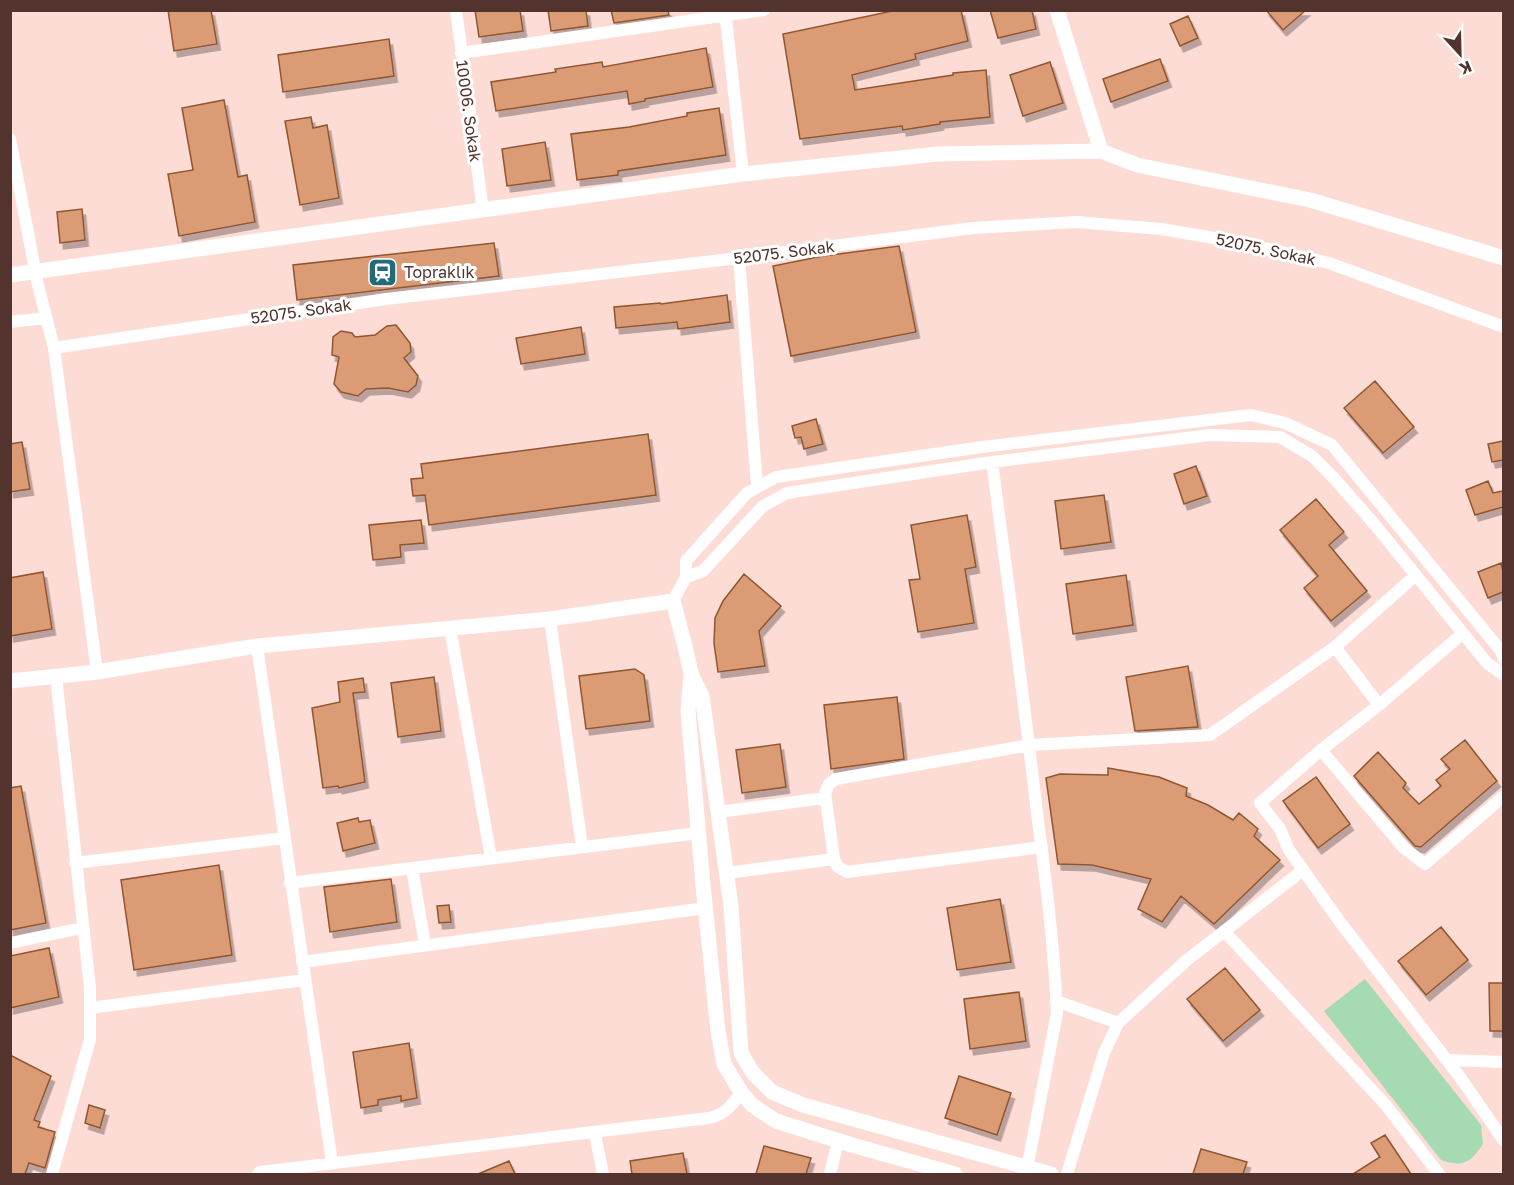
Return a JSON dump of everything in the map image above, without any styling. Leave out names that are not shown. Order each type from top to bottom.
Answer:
[{"type":"street","name":"10006. Sokak","points":[[456,10],[483,211]]},
{"type":"street","points":[[462,53],[725,13],[764,10]]},
{"type":"street","points":[[1057,10],[1101,151]]},
{"type":"street","points":[[725,13],[743,174]]},
{"type":"street","points":[[10,139],[54,348],[97,672]]},
{"type":"street","points":[[10,274],[743,174],[938,154],[1101,151],[1137,165],[1310,200],[1503,258]]},
{"type":"street","name":"52075. Sokak","points":[[54,348],[386,299],[973,228],[1076,222],[1161,229],[1238,242],[1329,263],[1503,327]]},
{"type":"street","points":[[739,258],[757,486]]},
{"type":"street","points":[[10,322],[46,318]]},
{"type":"street","points":[[1051,1174],[1027,1171],[803,1105],[772,1092],[753,1073],[741,1053],[731,906],[702,696],[691,674],[673,602],[686,577],[687,561],[738,501],[757,486],[785,475],[982,447],[1251,415],[1268,418],[1302,430],[1332,445],[1502,651],[1503,659]]},
{"type":"street","points":[[686,577],[703,571],[763,506],[787,494],[992,462],[1210,435],[1280,437],[1312,456],[1333,477],[1416,575],[1486,663],[1503,675]]},
{"type":"street","points":[[992,462],[1030,745],[1054,958],[1057,1013],[1027,1171]]},
{"type":"street","points":[[1042,847],[852,873],[842,870],[834,860],[825,798],[827,788],[836,778],[1030,745],[1210,735],[1335,647],[1416,575]]},
{"type":"street","points":[[10,681],[97,672],[257,646],[550,619],[673,602]]},
{"type":"street","points":[[550,619],[582,847]]},
{"type":"street","points":[[450,628],[491,858]]},
{"type":"street","points":[[1462,634],[1260,803],[1280,829],[1289,850],[1340,922],[1447,1060],[1503,1141]]},
{"type":"street","points":[[257,646],[332,1163]]},
{"type":"street","points":[[1335,647],[1379,705]]},
{"type":"street","points":[[691,674],[688,711],[718,1030],[724,1064],[752,1105],[776,1121],[955,1174]]},
{"type":"street","points":[[52,1174],[90,1039],[90,988],[56,676]]},
{"type":"street","points":[[1321,750],[1404,848],[1425,864],[1503,796]]},
{"type":"street","points":[[719,812],[825,798]]},
{"type":"street","points":[[290,883],[699,833]]},
{"type":"street","points":[[75,863],[284,838]]},
{"type":"street","points":[[727,873],[834,860]]},
{"type":"street","points":[[412,868],[425,945]]},
{"type":"street","points":[[1067,1174],[1104,1053],[1118,1023],[1187,960],[1303,870]]},
{"type":"street","points":[[302,962],[706,908]]},
{"type":"street","points":[[10,943],[82,928]]},
{"type":"street","points":[[1224,931],[1385,1104],[1438,1174]]},
{"type":"street","points":[[90,1008],[304,980]]},
{"type":"street","points":[[1056,1001],[1118,1023]]},
{"type":"street","points":[[1447,1060],[1503,1062]]},
{"type":"street","points":[[258,1174],[407,1153],[596,1134],[722,1115],[733,1105],[741,1092]]},
{"type":"street","points":[[596,1134],[603,1174]]},
{"type":"street","points":[[830,1174],[838,1141]]},
{"type":"green space","points":[[1365,979],[1481,1125],[1483,1144],[1466,1162],[1455,1163],[1441,1160],[1324,1011]]},
{"type":"building","points":[[168,10],[211,10],[217,44],[174,51]]},
{"type":"building","points":[[475,10],[520,10],[523,31],[479,37]]},
{"type":"building","points":[[548,10],[586,10],[588,26],[551,31]]},
{"type":"building","points":[[611,10],[668,10],[669,15],[614,23]]},
{"type":"building","points":[[897,10],[961,10],[968,41],[915,54],[916,59],[852,75],[855,90],[953,75],[953,73],[986,70],[990,117],[940,122],[940,124],[903,130],[902,126],[800,139],[783,34]]},
{"type":"building","points":[[990,10],[1032,10],[1036,29],[998,38]]},
{"type":"building","points":[[1266,10],[1306,10],[1283,30]]},
{"type":"building","points":[[1188,16],[1198,38],[1180,46],[1170,24]]},
{"type":"building","points":[[389,39],[394,76],[283,92],[278,55]]},
{"type":"building","points":[[706,48],[713,87],[629,104],[627,91],[496,111],[491,82],[556,72],[555,69],[602,62],[603,67]]},
{"type":"building","points":[[1160,59],[1168,81],[1111,102],[1103,79]]},
{"type":"building","points":[[1050,62],[1063,103],[1023,116],[1010,75]]},
{"type":"building","points":[[224,100],[238,177],[247,175],[255,222],[179,236],[168,174],[193,170],[182,108]]},
{"type":"building","points":[[719,108],[726,155],[618,171],[618,175],[577,180],[571,134],[629,127]]},
{"type":"building","points":[[311,117],[313,128],[327,125],[339,198],[300,205],[285,121]]},
{"type":"building","points":[[545,142],[551,180],[507,186],[502,149]]},
{"type":"building","points":[[82,209],[85,240],[60,243],[57,212]]},
{"type":"building","name":"Topraklık","points":[[494,243],[499,276],[297,300],[293,265]]},
{"type":"building","points":[[899,246],[916,332],[791,356],[773,266],[823,256]]},
{"type":"building","points":[[727,295],[730,322],[678,329],[677,322],[616,328],[614,307],[661,304]]},
{"type":"building","points":[[396,325],[410,343],[411,352],[404,358],[418,376],[416,385],[408,392],[388,388],[366,389],[358,396],[341,392],[334,384],[339,357],[332,355],[333,337],[341,331],[352,333],[355,337],[375,335],[387,326]]},
{"type":"building","points":[[581,327],[585,354],[521,364],[516,338]]},
{"type":"building","points":[[1375,381],[1414,427],[1383,453],[1344,408]]},
{"type":"building","points":[[816,419],[823,444],[804,449],[801,437],[795,438],[792,426]]},
{"type":"building","points":[[648,434],[656,495],[429,525],[425,495],[413,496],[411,479],[423,478],[421,464]]},
{"type":"building","points":[[1503,441],[1503,460],[1492,462],[1488,444]]},
{"type":"building","points":[[22,442],[30,489],[10,492],[10,444]]},
{"type":"building","points":[[1196,466],[1207,496],[1184,504],[1174,474]]},
{"type":"building","points":[[1488,481],[1493,493],[1503,491],[1503,507],[1475,515],[1466,490]]},
{"type":"building","points":[[1104,495],[1111,542],[1061,549],[1055,501]]},
{"type":"building","points":[[1316,499],[1344,532],[1329,545],[1367,591],[1331,621],[1304,588],[1318,576],[1280,530]]},
{"type":"building","points":[[967,515],[976,567],[965,569],[974,623],[918,632],[909,580],[920,579],[911,525]]},
{"type":"building","points":[[421,520],[424,543],[400,545],[401,557],[373,560],[369,525]]},
{"type":"building","points":[[1501,563],[1503,592],[1488,598],[1478,572]]},
{"type":"building","points":[[43,572],[52,629],[10,636],[10,578]]},
{"type":"building","points":[[744,574],[781,606],[759,631],[765,666],[718,672],[714,643],[715,618],[723,601]]},
{"type":"building","points":[[1126,575],[1133,625],[1073,634],[1066,584]]},
{"type":"building","points":[[1188,666],[1198,727],[1135,731],[1126,677]]},
{"type":"building","points":[[635,669],[644,675],[650,721],[586,729],[579,676]]},
{"type":"building","points":[[434,677],[441,731],[398,737],[391,683]]},
{"type":"building","points":[[363,678],[365,692],[353,693],[365,782],[339,788],[338,786],[323,788],[312,708],[340,702],[338,682]]},
{"type":"building","points":[[897,697],[904,759],[831,769],[824,705]]},
{"type":"building","points":[[1465,740],[1497,781],[1421,847],[1415,846],[1354,776],[1378,752],[1406,783],[1403,788],[1419,804],[1441,786],[1436,780],[1450,769],[1441,759]]},
{"type":"building","points":[[780,744],[786,787],[742,793],[736,750]]},
{"type":"building","points":[[1108,768],[1159,777],[1187,788],[1186,796],[1208,805],[1233,820],[1239,813],[1258,829],[1254,836],[1280,860],[1214,924],[1181,896],[1162,922],[1138,909],[1151,879],[1092,865],[1058,864],[1046,778],[1060,774],[1108,775]]},
{"type":"building","points":[[1316,777],[1350,824],[1318,848],[1283,801]]},
{"type":"building","points":[[21,786],[46,923],[10,930],[10,788]]},
{"type":"building","points":[[358,818],[359,822],[370,820],[375,843],[343,851],[337,823]]},
{"type":"building","points":[[219,865],[232,955],[134,970],[121,880]]},
{"type":"building","points":[[391,879],[397,922],[330,932],[324,887]]},
{"type":"building","points":[[1000,899],[1011,962],[957,970],[947,908]]},
{"type":"building","points":[[449,905],[451,922],[439,923],[437,906]]},
{"type":"building","points":[[1441,927],[1468,960],[1426,995],[1398,961]]},
{"type":"building","points":[[49,948],[59,997],[10,1008],[10,956]]},
{"type":"building","points":[[1225,968],[1260,1010],[1223,1041],[1187,999]]},
{"type":"building","points":[[1489,983],[1503,983],[1503,1031],[1490,1031]]},
{"type":"building","points":[[1019,992],[1026,1041],[970,1049],[964,999]]},
{"type":"building","points":[[409,1043],[417,1098],[401,1101],[401,1096],[378,1100],[378,1105],[361,1108],[353,1052]]},
{"type":"building","points":[[10,1055],[51,1076],[34,1120],[40,1122],[38,1127],[55,1132],[45,1168],[29,1163],[25,1174],[10,1174]]},
{"type":"building","points":[[959,1076],[1011,1093],[997,1135],[945,1118]]},
{"type":"building","points":[[89,1105],[105,1110],[100,1128],[85,1123]]},
{"type":"building","points":[[1385,1135],[1411,1174],[1353,1174],[1380,1157],[1371,1143]]},
{"type":"building","points":[[764,1146],[811,1158],[806,1174],[756,1174]]},
{"type":"building","points":[[1201,1149],[1247,1162],[1243,1174],[1193,1174]]},
{"type":"building","points":[[683,1153],[687,1174],[632,1174],[630,1161]]},
{"type":"building","points":[[509,1161],[515,1174],[478,1174]]},
{"type":"place","name":"Topraklık","points":[[383,272]]}]
